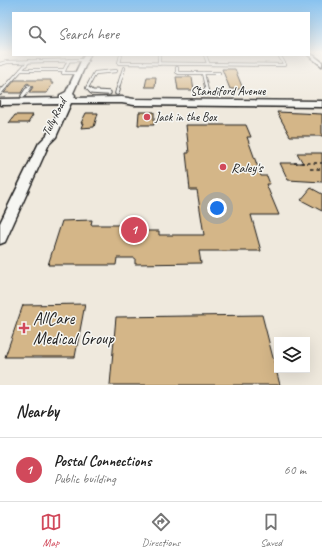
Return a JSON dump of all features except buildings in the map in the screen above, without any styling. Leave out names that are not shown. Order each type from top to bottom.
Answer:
[{"type":"main road","name":"Tully Road","points":[[0,238],[44,143],[51,137],[65,100],[80,70]]},
{"type":"main road","name":"Standiford Avenue","points":[[0,102],[36,102],[40,104],[65,100],[128,105],[134,102],[322,104]]},
{"type":"lane","points":[[0,92],[21,70],[64,70],[63,73],[78,73]]},
{"type":"lane","points":[[117,93],[123,70]]},
{"type":"lane","points":[[176,70],[179,73],[219,73]]},
{"type":"lane","points":[[109,93],[92,92],[87,88],[95,73],[116,71]]},
{"type":"lane","points":[[203,73],[207,93]]},
{"type":"lane","points":[[23,96],[30,87],[28,86]]},
{"type":"path","points":[[294,163],[322,163]]},
{"type":"path","points":[[310,169],[322,169]]},
{"type":"place","name":"Jack in the Box","points":[[147,117]]},
{"type":"place","name":"Raley's","points":[[223,167]]},
{"type":"place","name":"Postal Connections","points":[[134,230]]},
{"type":"place","name":"AllCare Medical Group","points":[[24,328]]}]
